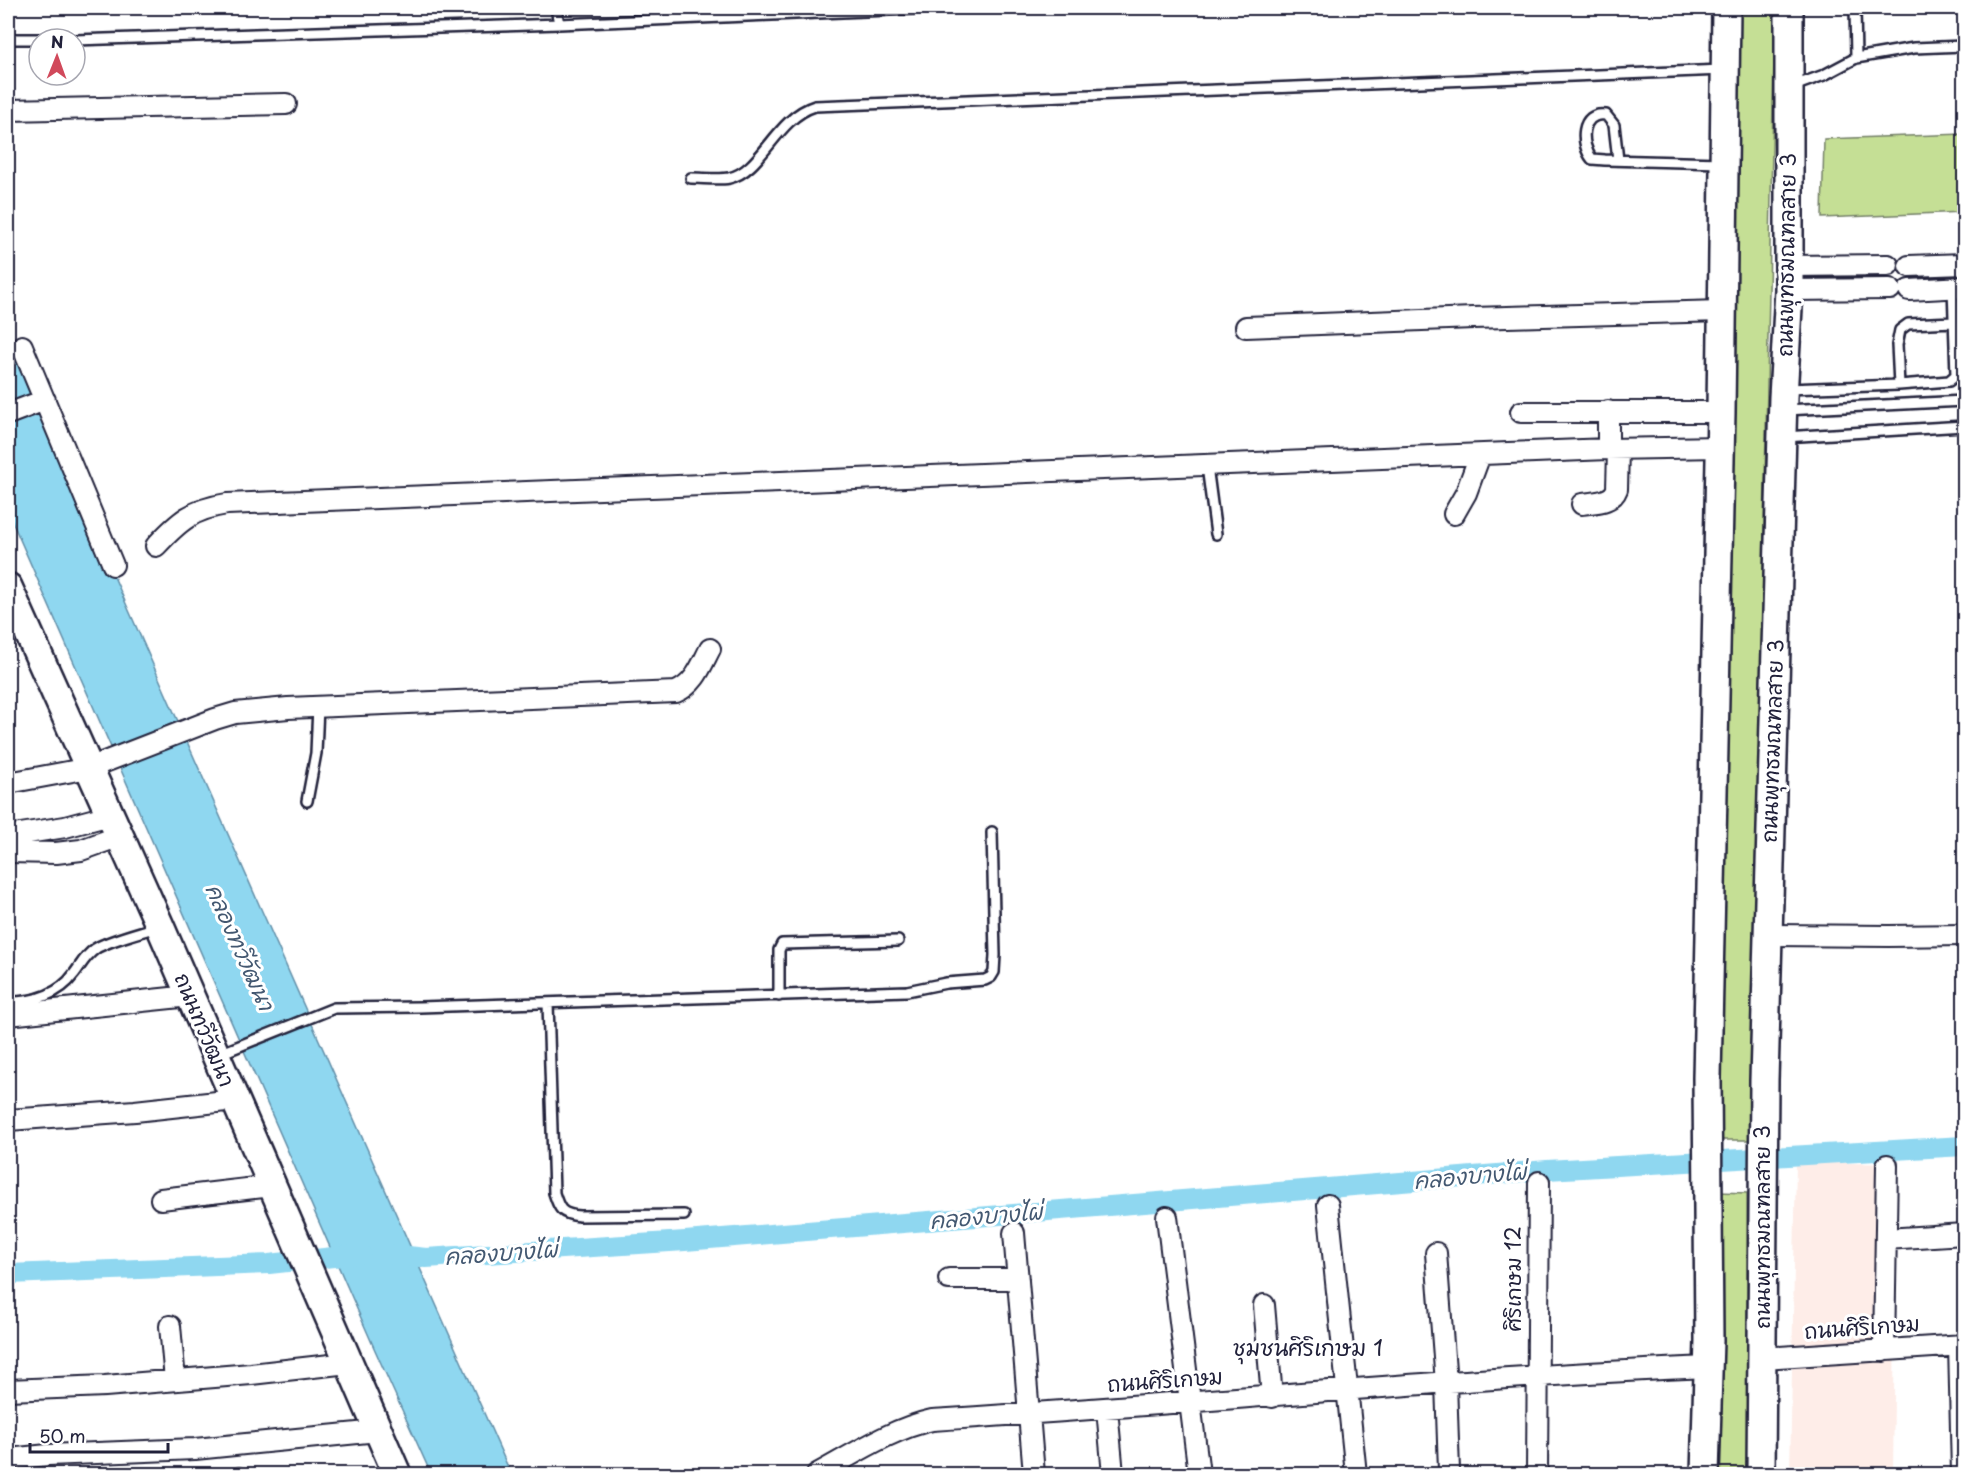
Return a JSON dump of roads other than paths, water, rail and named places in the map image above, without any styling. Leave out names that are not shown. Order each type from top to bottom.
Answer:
[{"type":"main road","points":[[1705,1474],[1709,1340],[1707,1078],[1721,447],[1726,8]]},
{"type":"main road","name":"ถนนพุทธมณฑลสาย 3","points":[[1761,1474],[1764,1080],[1783,412],[1789,278],[1789,8]]},
{"type":"main road","name":"ถนนทวีวัฒนา","points":[[9,593],[160,926],[397,1474]]},
{"type":"street","points":[[8,110],[286,104]]},
{"type":"street","points":[[1910,266],[1965,264]]},
{"type":"street","points":[[1789,278],[1888,265]]},
{"type":"street","points":[[1789,278],[1899,289],[1959,288]]},
{"type":"street","points":[[1246,327],[1722,311]]},
{"type":"street","points":[[22,346],[113,565]]},
{"type":"street","points":[[8,414],[44,401]]},
{"type":"street","points":[[1582,504],[1608,499],[1615,495],[1617,489],[1608,411]]},
{"type":"street","points":[[1521,412],[1721,412]]},
{"type":"street","points":[[156,546],[170,530],[189,516],[207,507],[227,504],[1613,449],[1721,447]]},
{"type":"street","points":[[1454,514],[1466,492],[1480,455]]},
{"type":"street","points":[[8,783],[89,768],[215,718],[235,713],[318,706],[676,692],[686,687],[693,679],[710,649]]},
{"type":"street","points":[[8,836],[65,827],[115,826]]},
{"type":"street","points":[[8,852],[81,850],[115,826]]},
{"type":"street","points":[[1768,935],[1965,935]]},
{"type":"street","points":[[8,1015],[190,996]]},
{"type":"street","points":[[8,1120],[135,1111],[235,1100]]},
{"type":"street","points":[[1884,1351],[1887,1166]]},
{"type":"street","name":"ศิริเกษม 12","points":[[1537,1474],[1539,1182]]},
{"type":"street","points":[[161,1199],[272,1186]]},
{"type":"street","points":[[1328,1205],[1356,1474]]},
{"type":"street","points":[[1167,1217],[1199,1474]]},
{"type":"street","points":[[1014,1233],[1034,1474]]},
{"type":"street","points":[[1886,1239],[1965,1234]]},
{"type":"street","points":[[1436,1253],[1446,1383],[1449,1471]]},
{"type":"street","points":[[949,1279],[1018,1280]]},
{"type":"street","points":[[1264,1305],[1272,1397]]},
{"type":"street","points":[[170,1326],[175,1380]]},
{"type":"street","points":[[1962,1345],[1962,1474]]},
{"type":"street","name":"ถนนศิริเกษม","points":[[1762,1358],[1962,1345]]},
{"type":"street","points":[[8,1390],[175,1380],[348,1364]]},
{"type":"street","name":"ถนนศิริเกษม","points":[[817,1474],[895,1432],[932,1420],[1538,1376],[1708,1367]]},
{"type":"street","points":[[1107,1409],[1113,1474]]},
{"type":"street","points":[[8,1459],[48,1455],[195,1449],[378,1431]]},
{"type":"lane","points":[[556,8],[559,24]]},
{"type":"lane","points":[[87,40],[559,24],[936,8]]},
{"type":"lane","points":[[1855,8],[1856,58]]},
{"type":"lane","points":[[8,39],[27,39]]},
{"type":"lane","points":[[1789,88],[1824,75],[1856,58],[1914,48],[1965,46]]},
{"type":"lane","points":[[692,178],[730,178],[743,172],[752,165],[780,129],[803,110],[815,106],[1725,70]]},
{"type":"lane","points":[[1618,160],[1614,125],[1606,115],[1597,115],[1585,126],[1584,141],[1592,159],[1596,160],[1724,163]]},
{"type":"lane","points":[[1783,412],[1899,385],[1948,381],[1954,378],[1956,375],[1954,322],[1959,288]]},
{"type":"lane","points":[[1899,385],[1897,345],[1900,330],[1908,324],[1954,322]]},
{"type":"lane","points":[[1783,412],[1965,401]]},
{"type":"lane","points":[[1783,412],[1965,426]]},
{"type":"lane","points":[[1207,466],[1216,534]]},
{"type":"lane","points":[[307,801],[316,753],[318,706]]},
{"type":"lane","points":[[215,1056],[334,1008],[907,991],[946,983],[984,980],[991,977],[994,972],[995,956],[993,832]]},
{"type":"lane","points":[[8,1002],[38,998],[59,990],[73,976],[85,957],[97,947],[160,926]]},
{"type":"lane","points":[[778,996],[779,950],[782,944],[898,941]]},
{"type":"lane","points":[[548,1003],[554,1193],[561,1210],[568,1215],[579,1216],[684,1215]]},
{"type":"water","name":"คลองทวีวัฒนา","points":[[8,337],[511,1474],[431,1474],[375,1350],[8,512]]},
{"type":"waterway","name":"คลองบางไผ่","points":[[390,1254],[426,1258],[685,1241],[1547,1170],[1964,1146]]},
{"type":"waterway","name":"คลองบางไผ่","points":[[8,1274],[269,1264],[361,1254]]},
{"type":"district","name":"ชุมชนศิริเกษม 1","points":[[1308,1348]]}]
